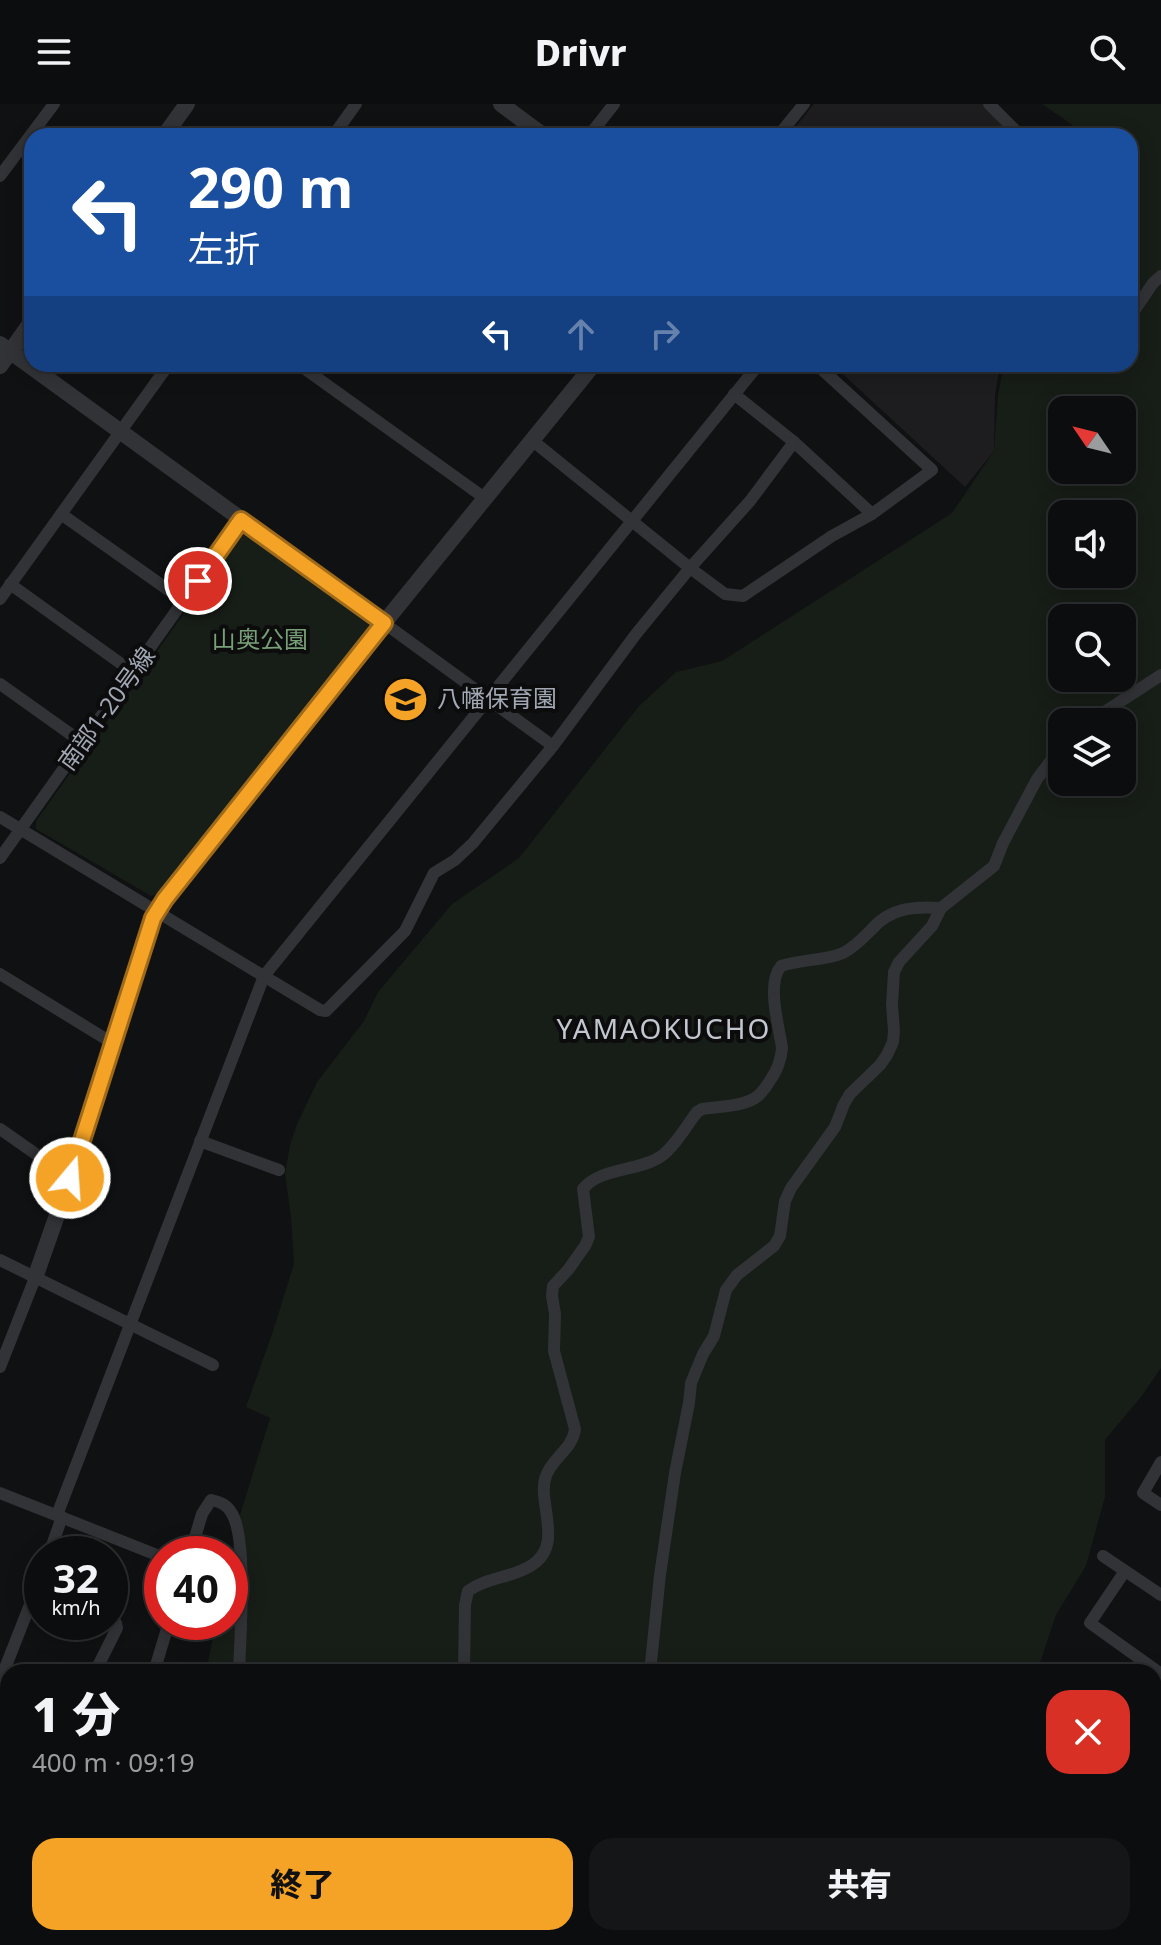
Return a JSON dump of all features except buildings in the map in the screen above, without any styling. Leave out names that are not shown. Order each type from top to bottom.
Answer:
[{"type":"street","points":[[36,128],[54,104]]},
{"type":"street","points":[[170,128],[187,104]]},
{"type":"street","points":[[339,128],[356,104]]},
{"type":"street","points":[[501,104],[533,128]]},
{"type":"street","points":[[595,128],[614,104]]},
{"type":"street","points":[[784,128],[804,104]]},
{"type":"street","points":[[989,104],[1013,128]]},
{"type":"street","points":[[0,176],[24,144]]},
{"type":"street","points":[[1138,305],[1161,276]]},
{"type":"street","points":[[0,366],[5,347],[24,329]]},
{"type":"street","points":[[5,347],[24,361]]},
{"type":"street","points":[[39,372],[553,746]]},
{"type":"street","points":[[0,599],[163,372]]},
{"type":"street","points":[[309,372],[486,499]]},
{"type":"street","points":[[0,1367],[70,1178],[157,911],[384,623],[533,441],[584,372]]},
{"type":"street","points":[[54,1536],[130,1325],[264,976],[752,372]]},
{"type":"street","points":[[533,441],[725,594],[743,596],[832,536],[872,514],[932,470],[825,372]]},
{"type":"street","points":[[734,394],[794,442],[872,514]]},
{"type":"street","points":[[0,817],[326,1011],[405,931],[434,873],[455,860],[473,843],[553,746],[636,634],[750,501],[794,442]]},
{"type":"street","points":[[61,514],[184,601]]},
{"type":"street","name":"南部1-20号線","points":[[0,858],[241,520]]},
{"type":"street","points":[[10,584],[134,673]]},
{"type":"street","points":[[1110,708],[1161,675]]},
{"type":"street","points":[[0,684],[83,743]]},
{"type":"street","points":[[651,1664],[660,1575],[691,1383],[714,1336],[726,1290],[737,1275],[774,1246],[780,1236],[785,1201],[791,1188],[835,1127],[850,1094],[887,1055],[893,1042],[894,972],[899,962],[932,926],[941,908],[994,866],[1037,779],[1048,764]]},
{"type":"street","points":[[465,1664],[465,1605],[468,1591],[476,1585],[520,1572],[536,1563],[546,1548],[549,1536],[544,1485],[546,1476],[572,1441],[575,1429],[554,1351],[552,1296],[553,1286],[568,1270],[589,1237],[583,1189],[612,1173],[663,1156],[702,1109],[752,1100],[760,1094],[777,1071],[782,1056],[774,995],[774,979],[781,966],[839,955],[880,921],[899,910],[941,908]]},
{"type":"street","points":[[0,974],[114,1044]]},
{"type":"street","points":[[0,1129],[70,1178]]},
{"type":"street","points":[[200,1141],[279,1170]]},
{"type":"street","points":[[0,1260],[213,1365]]},
{"type":"street","points":[[1161,1462],[1143,1493],[1161,1505]]},
{"type":"street","points":[[0,1493],[144,1550]]},
{"type":"street","points":[[195,1536],[202,1514],[211,1500],[221,1502],[232,1513],[239,1536]]},
{"type":"street","points":[[1103,1556],[1161,1595]]},
{"type":"street","points":[[1125,1571],[1090,1623],[1147,1664]]},
{"type":"street","points":[[7,1664],[24,1626]]},
{"type":"street","points":[[99,1664],[111,1640]]},
{"type":"street","points":[[156,1664],[164,1640]]},
{"type":"street","points":[[239,1664],[240,1640]]},
{"type":"shaded area","points":[[814,104],[982,104],[1006,128],[794,128]]},
{"type":"shaded area","points":[[841,372],[999,372],[994,451],[965,487]]},
{"type":"green space","points":[[1042,104],[1161,104],[1161,1368],[1105,1440],[1105,1497],[1086,1566],[1056,1615],[1040,1664],[208,1664],[212,1640],[248,1640],[248,1536],[236,1536],[270,1418],[246,1407],[294,1264],[285,1174],[297,1124],[317,1082],[364,1021],[378,992],[452,904],[519,858],[639,706],[676,672],[722,661],[952,513],[994,451],[1002,372],[1138,372],[1138,128],[1074,128]]},
{"type":"green space","name":"山奥公園","points":[[248,534],[368,622],[369,630],[157,895],[151,896],[36,829],[36,821],[239,536]]},
{"type":"place","name":"八幡保育園","points":[[406,699]]},
{"type":"district","name":"YAMAOKUCHO","points":[[664,1029]]},
{"type":"route","points":[[70,1178],[153,918],[384,623],[241,520],[198,581]]}]
